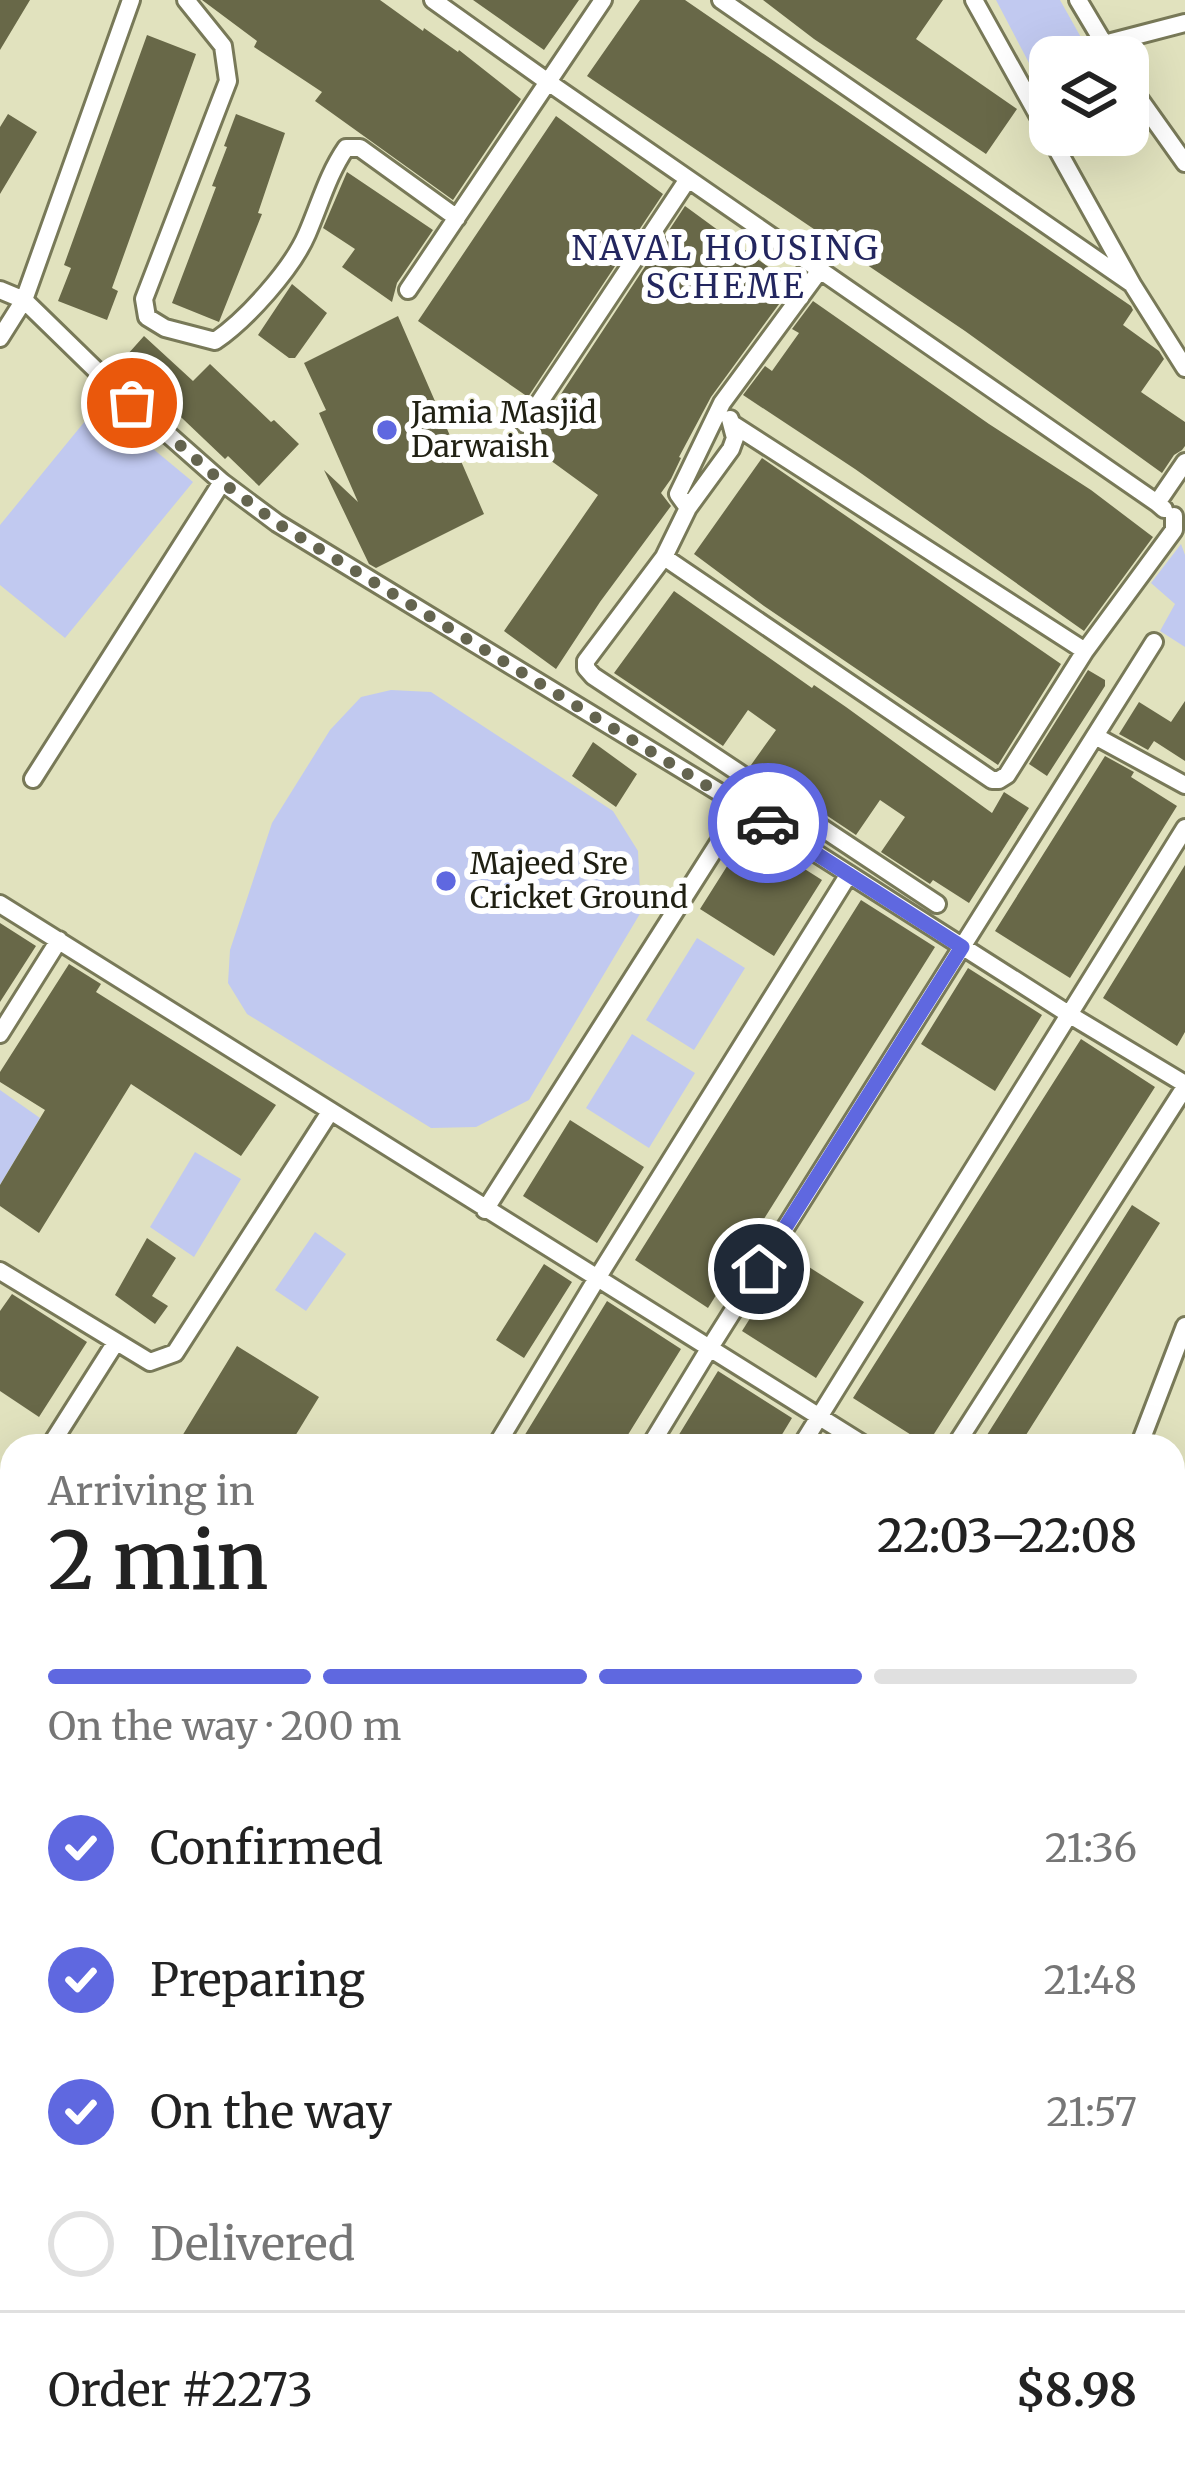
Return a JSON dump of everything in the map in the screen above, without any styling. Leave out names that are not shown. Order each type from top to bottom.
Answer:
[{"type":"street","points":[[0,338],[24,300],[131,0]]},
{"type":"street","points":[[186,0],[224,46],[228,81],[144,299],[147,317],[166,328],[215,341],[238,325],[304,240],[333,167],[346,148],[360,148],[457,218]]},
{"type":"street","points":[[433,0],[1157,503],[1179,523],[1085,651],[1007,776],[999,781],[664,557]]},
{"type":"street","points":[[408,290],[604,0]]},
{"type":"street","points":[[721,0],[1132,284]]},
{"type":"street","points":[[974,0],[1132,284],[1185,368]]},
{"type":"street","points":[[1078,0],[1100,36]]},
{"type":"street","points":[[1146,36],[1185,22]]},
{"type":"street","points":[[1149,113],[1185,164]]},
{"type":"street","points":[[525,424],[688,178]]},
{"type":"street","points":[[688,508],[678,494],[722,403],[820,269]]},
{"type":"street","points":[[0,290],[24,300],[222,482],[277,523],[742,806],[1185,1086],[964,1434]]},
{"type":"street","points":[[722,403],[734,425],[731,449],[688,508],[664,557],[586,661],[586,668],[937,904]]},
{"type":"street","points":[[734,425],[1085,651]]},
{"type":"street","points":[[1157,503],[1185,462]]},
{"type":"street","points":[[34,778],[222,482]]},
{"type":"street","points":[[657,1434],[1154,643]]},
{"type":"street","points":[[1095,736],[1185,785]]},
{"type":"street","points":[[485,1210],[742,806]]},
{"type":"street","points":[[810,1434],[1185,828]]},
{"type":"street","points":[[503,1434],[849,874]]},
{"type":"street","points":[[0,904],[846,1434]]},
{"type":"street","points":[[0,1034],[59,940]]},
{"type":"street","points":[[1,1275],[149,1362],[175,1353],[330,1112]]},
{"type":"street","points":[[1144,1434],[1185,1326]]},
{"type":"street","points":[[58,1434],[116,1342]]},
{"type":"shaded area","points":[[996,0],[1060,0],[1080,36],[1029,36],[1029,63]]},
{"type":"shaded area","points":[[99,404],[193,482],[65,638],[0,585],[0,525]]},
{"type":"shaded area","points":[[1181,544],[1185,647],[1160,631],[1175,604],[1151,583]]},
{"type":"shaded area","name":"Majeed Sre Cricket Ground","points":[[391,690],[431,692],[613,811],[638,851],[641,912],[529,1100],[476,1127],[431,1128],[247,1014],[228,983],[230,950],[272,823],[330,730],[361,697]]},
{"type":"shaded area","points":[[697,938],[745,968],[694,1050],[646,1020]]},
{"type":"shaded area","points":[[632,1034],[695,1073],[649,1148],[586,1108]]},
{"type":"shaded area","points":[[0,1090],[40,1118],[0,1185]]},
{"type":"shaded area","points":[[195,1152],[241,1179],[194,1257],[150,1227]]},
{"type":"shaded area","points":[[315,1232],[346,1254],[306,1311],[275,1290]]},
{"type":"building","points":[[0,0],[30,0],[0,50]]},
{"type":"building","points":[[202,0],[380,0],[459,50],[521,99],[453,200],[315,101],[322,92],[254,47],[257,41]]},
{"type":"building","points":[[473,0],[579,0],[544,50]]},
{"type":"building","points":[[640,0],[685,0],[1131,306],[1123,325],[1164,359],[1141,392],[1185,422],[1182,450],[1162,473],[965,331],[587,76]]},
{"type":"building","points":[[763,0],[943,0],[916,39],[1017,109],[986,154]]},
{"type":"building","points":[[147,35],[196,54],[112,288],[118,291],[107,320],[58,301],[71,268],[64,265]]},
{"type":"building","points":[[8,114],[37,132],[0,194],[0,127]]},
{"type":"building","points":[[236,114],[285,133],[258,213],[262,214],[219,322],[172,303],[216,187],[212,186]]},
{"type":"building","points":[[556,116],[663,194],[528,397],[418,321]]},
{"type":"building","points":[[347,172],[433,230],[397,283],[392,302],[342,267],[355,249],[323,228]]},
{"type":"building","points":[[685,206],[793,285],[711,397],[661,493],[671,506],[556,669],[504,631],[598,495],[528,444]]},
{"type":"building","points":[[292,284],[327,313],[295,358],[289,358],[258,335]]},
{"type":"building","points":[[813,301],[1153,537],[1084,631],[743,395],[765,366],[772,371],[799,333],[792,329]]},
{"type":"building","name":"Jamia Masjid Darwaish","points":[[398,316],[484,514],[376,568],[369,564],[324,470],[358,502],[319,413],[326,410],[304,363]]},
{"type":"building","points":[[144,336],[193,381],[210,364],[299,444],[259,486],[119,364]]},
{"type":"building","points":[[762,458],[1061,664],[998,765],[694,554]]},
{"type":"building","points":[[674,591],[992,813],[1004,792],[1029,808],[969,903],[881,852],[905,817],[880,800],[856,835],[751,765],[776,730],[748,710],[723,746],[614,673]]},
{"type":"building","points":[[1088,670],[1105,680],[1105,686],[1047,776],[1029,764]]},
{"type":"building","points":[[1185,701],[1185,761],[1154,741],[1148,750],[1119,734],[1139,702],[1171,722]]},
{"type":"building","points":[[593,742],[637,774],[616,807],[572,776]]},
{"type":"building","points":[[1105,756],[1177,806],[1070,978],[995,931]]},
{"type":"building","points":[[748,833],[822,880],[774,956],[700,909]]},
{"type":"building","points":[[1185,865],[1185,1032],[1177,1046],[1103,998]]},
{"type":"building","points":[[861,900],[935,947],[708,1308],[635,1260]]},
{"type":"building","points":[[0,923],[36,946],[0,1002]]},
{"type":"building","points":[[69,964],[101,984],[96,992],[276,1105],[241,1156],[131,1084],[39,1233],[0,1206],[0,1185],[45,1110],[0,1082],[0,1072]]},
{"type":"building","points":[[968,968],[1042,1015],[995,1091],[921,1044]]},
{"type":"building","points":[[1081,1039],[1155,1087],[934,1434],[910,1434],[853,1398]]},
{"type":"building","points":[[570,1120],[644,1167],[597,1243],[523,1196]]},
{"type":"building","points":[[1132,1205],[1160,1223],[1027,1434],[988,1434]]},
{"type":"building","points":[[147,1238],[176,1258],[152,1296],[168,1306],[155,1324],[115,1295]]},
{"type":"building","points":[[790,1255],[864,1302],[816,1378],[742,1331]]},
{"type":"building","points":[[544,1264],[572,1282],[524,1358],[496,1340]]},
{"type":"building","points":[[12,1294],[87,1342],[39,1417],[0,1391],[0,1311]]},
{"type":"building","points":[[607,1301],[681,1349],[628,1434],[525,1434]]},
{"type":"building","points":[[237,1346],[319,1397],[296,1434],[183,1434]]},
{"type":"building","points":[[718,1371],[792,1418],[782,1434],[679,1434]]},
{"type":"way so far","points":[[132,403],[277,523],[768,823]]},
{"type":"place","name":"Jamia Masjid Darwaish","points":[[387,430]]},
{"type":"place","name":"Majeed Sre Cricket Ground","points":[[446,881]]},
{"type":"district","name":"NAVAL HOUSING SCHEME","points":[[726,267]]},
{"type":"route","points":[[759,1269],[962,947],[768,823]]}]
